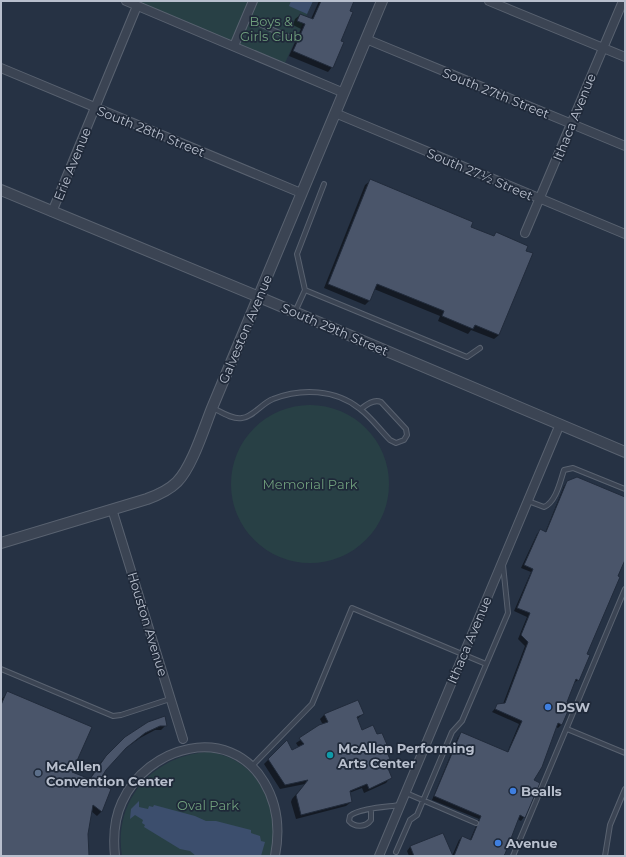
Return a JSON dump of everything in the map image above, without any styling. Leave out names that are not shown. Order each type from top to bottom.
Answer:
[{"type":"street","points":[[126,1],[344,93]]},
{"type":"street","points":[[234,46],[253,1]]},
{"type":"street","name":"Galveston Avenue","points":[[1,543],[112,509],[147,500],[168,490],[178,481],[186,469],[212,408],[382,1]]},
{"type":"street","points":[[489,1],[625,57]]},
{"type":"street","name":"Ithaca Avenue","points":[[525,233],[541,199],[623,1]]},
{"type":"street","name":"Erie Avenue","points":[[52,212],[137,6]]},
{"type":"street","name":"South 27th Street","points":[[366,39],[625,146]]},
{"type":"street","name":"South 28th Street","points":[[1,68],[301,193]]},
{"type":"street","name":"South 27½ Street","points":[[335,113],[625,234]]},
{"type":"street","name":"South 29th Street","points":[[1,190],[259,297],[625,452]]},
{"type":"street","name":"Ithaca Avenue","points":[[378,856],[560,424]]},
{"type":"street","name":"Houston Avenue","points":[[112,509],[183,739]]},
{"type":"street","points":[[176,753],[183,739],[198,748]]},
{"type":"street","points":[[115,856],[115,825],[119,810],[127,793],[143,774],[158,762],[176,753],[198,748],[212,747],[238,755],[252,766],[267,787],[274,804],[278,835],[275,856]]},
{"type":"lane","points":[[246,18],[292,39]]},
{"type":"lane","points":[[295,313],[305,290],[297,254],[324,184]]},
{"type":"lane","points":[[305,290],[467,357],[480,348]]},
{"type":"lane","points":[[212,408],[235,418],[242,418],[271,399],[308,391],[340,398],[361,409],[390,440],[396,443],[404,440],[407,435],[406,429],[381,402],[372,402],[361,409]]},
{"type":"lane","points":[[528,500],[544,507],[548,506],[552,501],[564,470],[573,468],[625,489]]},
{"type":"lane","points":[[396,852],[410,820],[417,814],[452,732],[462,721],[508,613],[502,561]]},
{"type":"lane","points":[[513,856],[625,589]]},
{"type":"lane","points":[[252,766],[312,704],[352,608],[486,664]]},
{"type":"lane","points":[[1,669],[113,716],[121,715],[171,699]]},
{"type":"lane","points":[[567,729],[625,754]]},
{"type":"lane","points":[[605,856],[610,825],[625,789]]},
{"type":"lane","points":[[405,793],[476,823]]},
{"type":"lane","points":[[370,810],[371,820],[368,824],[358,826],[353,825],[350,821],[350,816],[354,813],[370,810],[400,805]]},
{"type":"green space","name":"Boys & Girls Club","points":[[135,1],[313,1],[285,63]]},
{"type":"green space","name":"Memorial Park","points":[[310,405],[340,411],[366,428],[383,454],[389,484],[383,514],[366,540],[340,557],[310,563],[280,557],[254,540],[237,514],[231,484],[237,454],[254,428],[280,411]]},
{"type":"green space","name":"Oval Park","points":[[207,752],[225,756],[240,763],[253,775],[262,788],[269,804],[273,821],[273,838],[270,856],[122,856],[121,836],[124,817],[130,800],[140,785],[154,772],[169,762],[187,755]]},
{"type":"water","points":[[291,1],[313,1],[307,14],[289,6]]},
{"type":"water","points":[[139,801],[139,807],[148,809],[149,806],[153,807],[154,805],[195,816],[206,821],[216,821],[251,830],[251,833],[260,836],[261,841],[265,842],[261,856],[196,856],[190,851],[180,849],[144,827],[145,825],[142,823],[143,820],[135,815],[130,819],[131,809]]},
{"type":"building","name":"Boys & Girls Club","points":[[321,1],[354,1],[350,11],[353,12],[341,41],[344,42],[333,68],[293,51],[305,24],[297,21],[300,14],[313,19]]},
{"type":"building","points":[[370,179],[473,222],[471,227],[494,236],[496,232],[528,246],[526,251],[533,253],[499,335],[475,325],[473,329],[442,316],[444,311],[377,284],[370,301],[328,284]]},
{"type":"building","points":[[577,477],[625,497],[625,560],[618,576],[620,577],[587,654],[590,655],[579,681],[576,679],[567,702],[571,704],[562,725],[558,723],[542,767],[534,780],[540,783],[525,818],[520,815],[505,854],[503,856],[454,856],[462,836],[471,840],[481,816],[434,796],[461,732],[508,752],[522,721],[495,709],[497,704],[505,703],[528,642],[521,635],[530,613],[517,608],[533,569],[524,565],[540,529],[546,532],[567,481]]},
{"type":"building","name":"McAllen Convention Center","points":[[7,691],[92,727],[72,772],[90,779],[106,756],[125,737],[148,722],[165,716],[167,726],[160,726],[145,733],[126,748],[106,770],[98,783],[111,789],[102,812],[93,805],[88,834],[89,856],[1,856],[1,705]]},
{"type":"building","name":"McAllen Performing Arts Center","points":[[358,700],[364,714],[357,717],[362,730],[373,725],[377,734],[382,733],[388,747],[385,748],[390,759],[385,761],[392,778],[369,789],[367,784],[350,791],[352,802],[301,815],[296,795],[308,780],[285,785],[268,759],[287,740],[292,750],[304,744],[299,738],[319,725],[328,722],[324,714]]},
{"type":"building","points":[[443,833],[453,856],[414,856],[410,846]]},
{"type":"place","name":"DSW","points":[[548,707]]},
{"type":"place","name":"McAllen Performing Arts Center","points":[[330,755]]},
{"type":"place","name":"McAllen Convention Center","points":[[38,773]]},
{"type":"place","name":"Bealls","points":[[513,791]]},
{"type":"place","name":"Avenue","points":[[498,843]]}]
